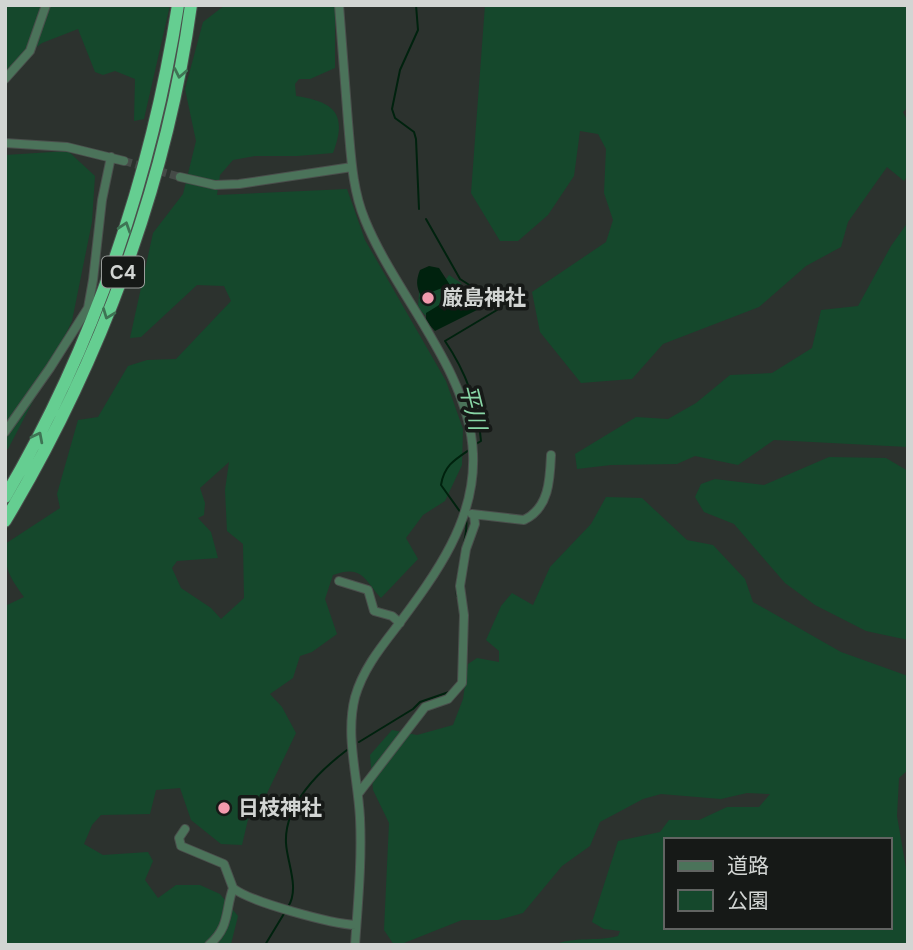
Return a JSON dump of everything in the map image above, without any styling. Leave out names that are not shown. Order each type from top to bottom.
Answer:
[{"type":"highway","name":"C4","points":[[5,497],[64,383],[96,310],[117,252],[156,120],[169,64],[178,5]]},
{"type":"highway","name":"C4","points":[[5,521],[33,475],[77,386],[106,318],[141,223],[179,78],[191,5]]},
{"type":"street","points":[[5,79],[30,51],[46,5]]},
{"type":"street","points":[[339,5],[356,195],[370,232],[459,390],[473,447],[467,515],[445,556],[365,671],[354,699],[351,727],[358,794],[361,866],[355,945]]},
{"type":"street","points":[[5,144],[67,148],[124,161]]},
{"type":"street","points":[[5,432],[88,308],[102,200],[111,157]]},
{"type":"street","points":[[180,177],[215,185],[352,167]]},
{"type":"street","points":[[467,515],[524,520],[530,517],[544,499],[549,484],[551,455]]},
{"type":"street","points":[[358,794],[425,707],[447,699],[462,683],[464,615],[460,586],[466,549],[475,524],[467,515]]},
{"type":"street","points":[[339,581],[368,590],[374,611],[392,616],[400,622]]},
{"type":"street","points":[[185,830],[179,838],[181,846],[224,864],[233,888],[228,901],[226,926],[209,945]]},
{"type":"street","points":[[233,888],[242,895],[330,921],[356,925]]},
{"type":"green space","points":[[5,5],[170,5],[144,119],[134,121],[135,79],[115,71],[103,75],[95,72],[78,29],[42,43],[5,71]]},
{"type":"green space","points":[[225,5],[335,5],[335,68],[310,79],[299,79],[295,84],[296,96],[328,106],[338,119],[339,128],[333,153],[255,156],[233,160],[220,175],[217,195],[347,189],[365,240],[446,381],[463,429],[462,465],[445,501],[423,515],[406,538],[418,559],[381,598],[361,575],[343,572],[333,575],[325,599],[337,634],[312,652],[300,656],[293,678],[270,694],[282,707],[296,733],[258,812],[250,811],[242,845],[221,844],[191,820],[180,788],[156,790],[150,814],[101,815],[92,825],[84,844],[103,855],[148,852],[153,861],[145,880],[158,898],[176,885],[200,885],[220,894],[238,916],[231,944],[5,945],[5,606],[24,597],[9,572],[5,544],[60,508],[57,494],[78,420],[98,417],[128,366],[147,360],[176,359],[231,301],[224,286],[197,285],[141,337],[130,338],[153,233],[183,194],[196,141],[185,89],[203,22]],"holes":[[[229,462],[225,490],[227,531],[243,544],[244,598],[221,619],[211,608],[181,588],[172,568],[177,561],[218,558],[211,532],[198,518],[204,515],[205,503],[200,488]]]},
{"type":"green space","points":[[485,5],[908,5],[908,107],[903,112],[908,122],[908,175],[904,181],[887,167],[848,222],[841,247],[806,266],[759,307],[663,344],[632,379],[581,383],[540,332],[532,292],[606,242],[613,220],[604,193],[606,149],[598,134],[580,131],[574,176],[548,215],[518,241],[500,241],[471,193]]},
{"type":"green space","points":[[68,151],[95,176],[92,222],[72,321],[43,382],[8,449],[5,450],[5,155]]},
{"type":"green space","points":[[908,222],[908,447],[774,440],[738,465],[695,456],[677,464],[611,465],[577,469],[575,454],[636,417],[668,419],[696,403],[730,375],[772,373],[812,348],[821,310],[858,306],[891,246]]},
{"type":"green space","points":[[449,275],[461,283],[464,295],[425,315],[418,308],[419,291],[444,282]]},
{"type":"green space","points":[[829,457],[886,458],[908,471],[908,640],[866,631],[815,605],[785,583],[734,524],[704,512],[695,497],[701,484],[715,479],[764,485]]},
{"type":"green space","points":[[606,497],[642,498],[687,540],[713,545],[745,579],[753,602],[841,652],[908,676],[908,770],[899,778],[897,816],[908,880],[908,945],[554,945],[618,936],[620,931],[604,929],[592,922],[618,841],[660,832],[669,820],[699,820],[727,807],[759,807],[770,794],[747,793],[721,799],[661,794],[643,799],[600,822],[590,846],[562,866],[523,913],[498,920],[462,920],[394,945],[384,930],[389,823],[373,790],[370,755],[392,730],[417,735],[453,725],[463,699],[468,664],[477,658],[499,662],[499,651],[486,640],[501,606],[512,593],[533,605],[550,567],[591,524]]},
{"type":"shaded area","points":[[429,266],[439,268],[450,285],[421,296],[417,286],[418,277],[420,270]]},
{"type":"shaded area","points":[[465,290],[487,305],[435,331],[426,321],[426,313]]},
{"type":"waterway","name":"平川","points":[[416,5],[418,30],[400,70],[392,109],[395,118],[414,132],[416,139],[419,209]]},
{"type":"waterway","name":"平川","points":[[426,219],[460,279],[499,304],[497,310],[445,341],[459,364],[474,401],[481,441],[476,444]]},
{"type":"waterway","name":"平川","points":[[461,513],[441,485],[447,468],[469,450]]},
{"type":"waterway","name":"平川","points":[[457,596],[466,520]]},
{"type":"waterway","name":"平川","points":[[359,742],[420,702],[449,692]]},
{"type":"waterway","name":"平川","points":[[288,907],[293,892],[286,843],[291,815],[305,790],[325,768],[347,750]]},
{"type":"waterway","name":"平川","points":[[265,945],[285,912]]},
{"type":"tunnel","points":[[124,161],[180,177]]},
{"type":"place","name":"厳島神社","points":[[428,298]]},
{"type":"place","name":"日枝神社","points":[[224,808]]}]
